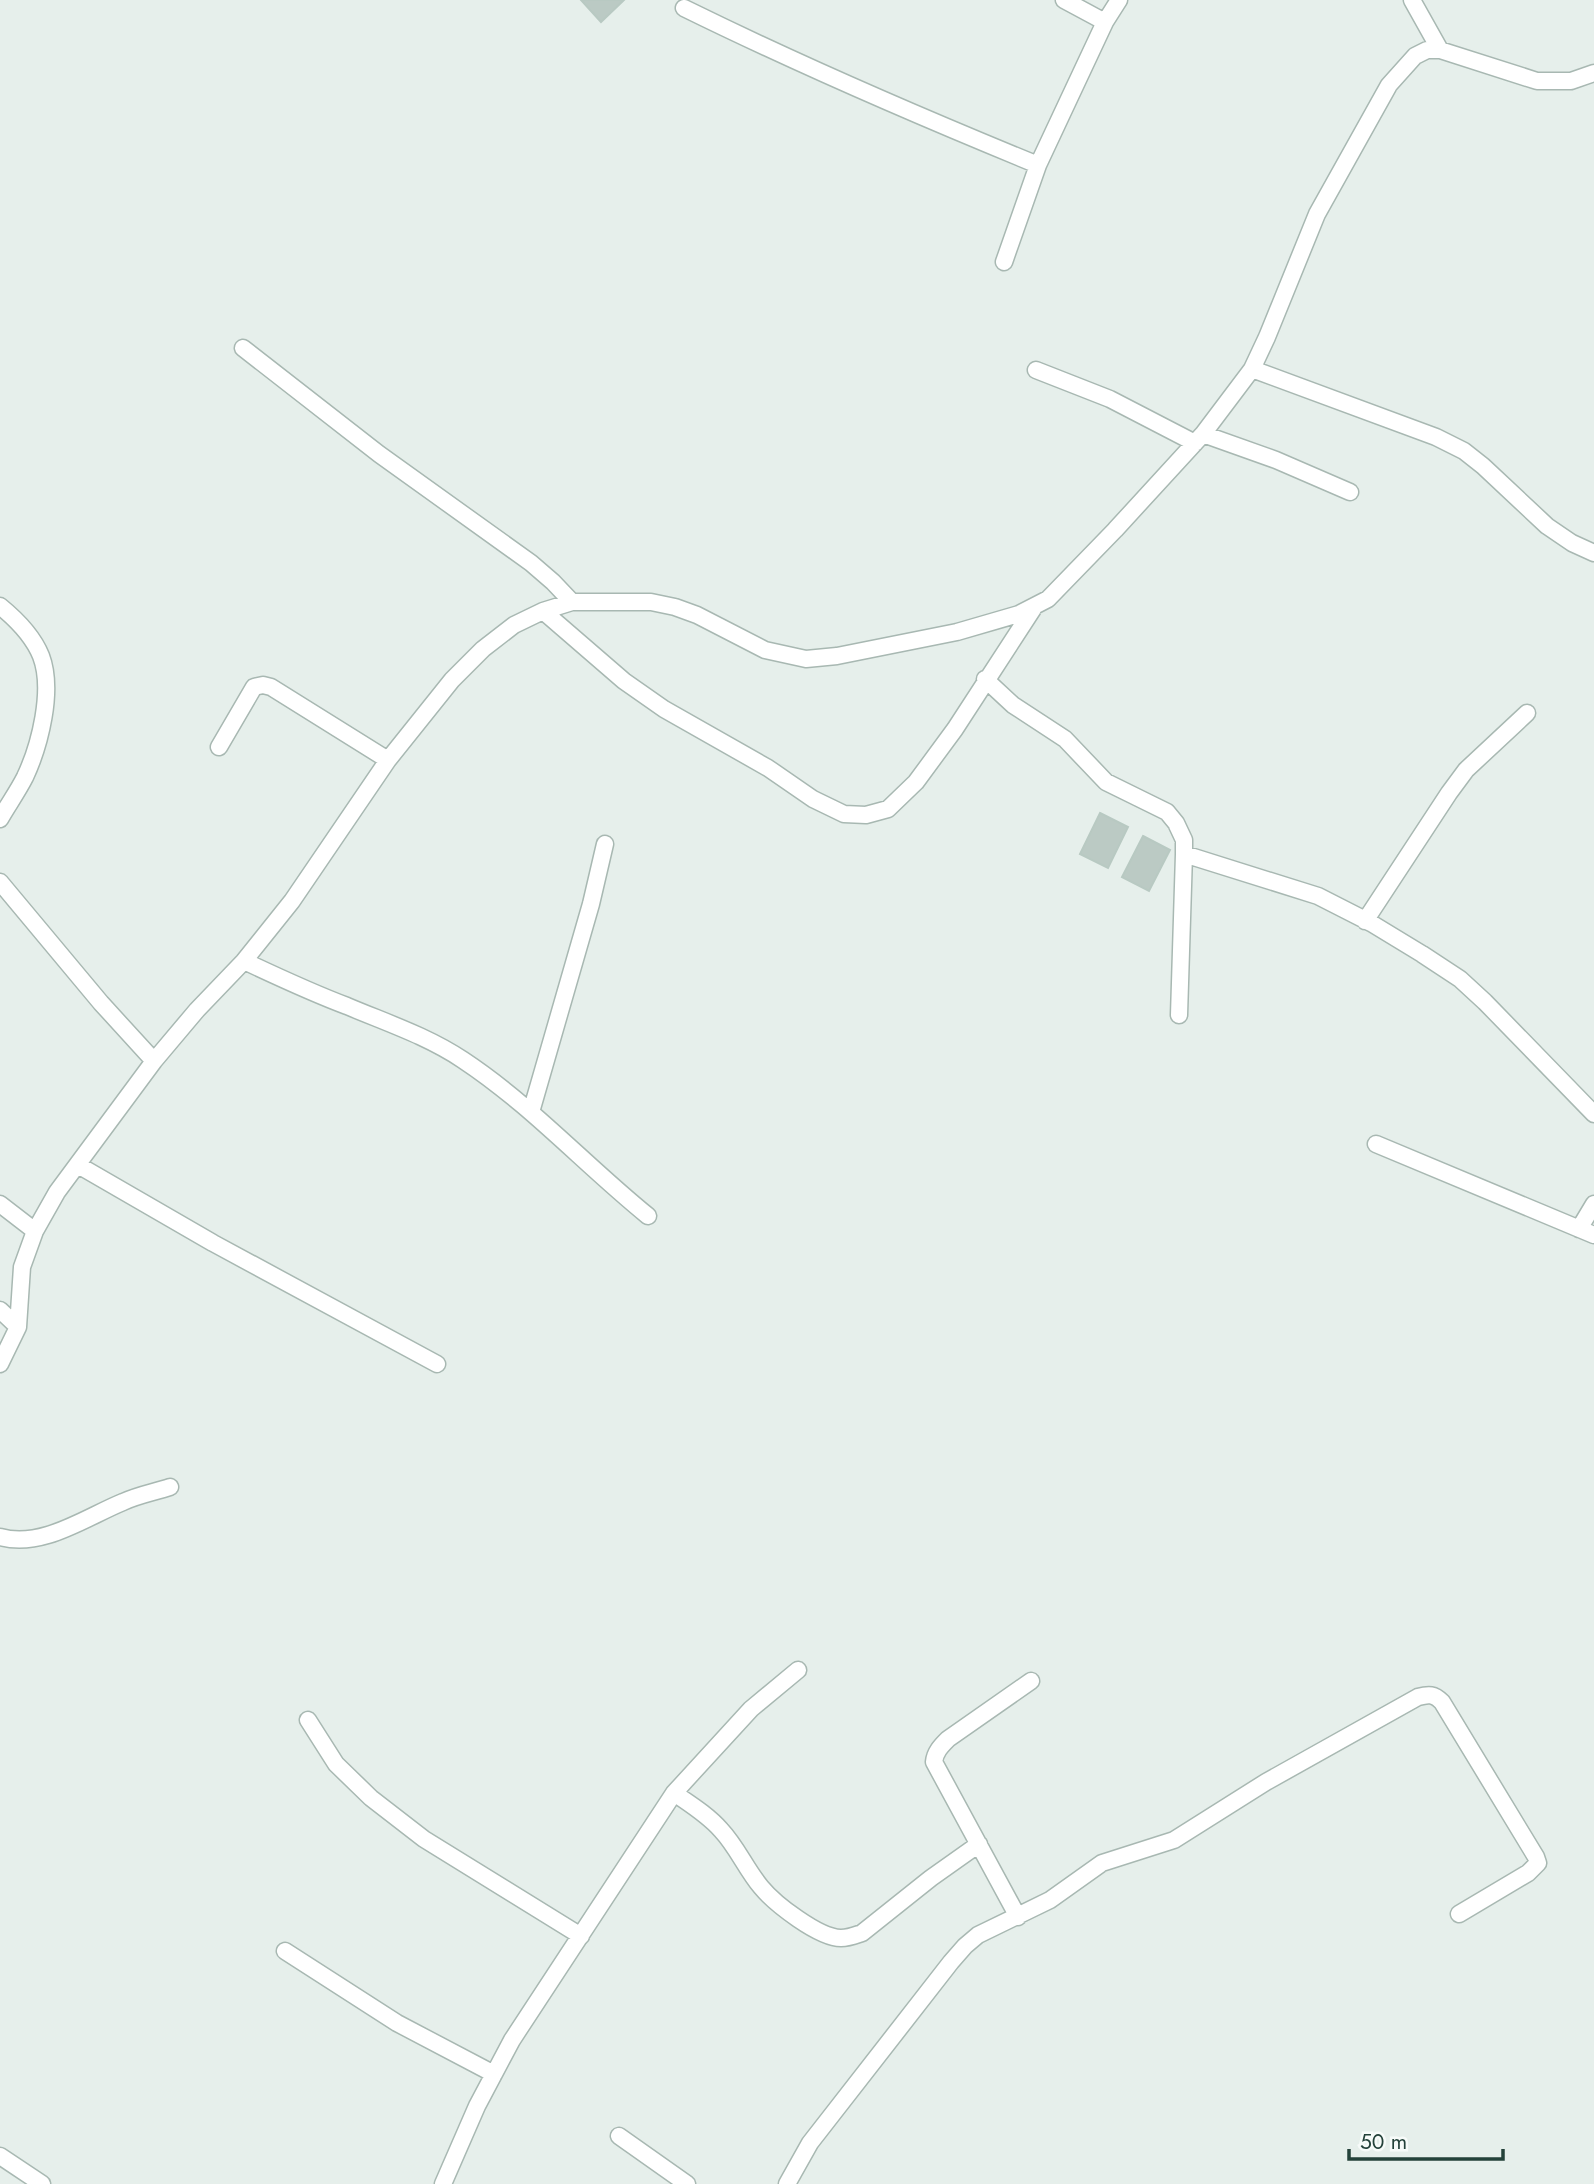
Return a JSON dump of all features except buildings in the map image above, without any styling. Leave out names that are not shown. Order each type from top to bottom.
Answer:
[{"type":"street","points":[[1064,0],[1105,22]]},
{"type":"street","points":[[1004,262],[1038,165],[1105,22],[1119,0]]},
{"type":"street","points":[[1412,0],[1440,50]]},
{"type":"street","points":[[684,8],[759,45],[892,104],[1038,165]]},
{"type":"street","points":[[0,1364],[18,1327],[22,1267],[35,1231],[52,1200],[154,1061],[197,1010],[244,961],[292,901],[388,760],[452,680],[482,649],[514,625],[542,611],[572,602],[651,602],[675,607],[697,615],[765,650],[806,659],[837,656],[957,632],[1034,607],[1048,598],[1199,438],[1252,369],[1317,214],[1389,85],[1415,56],[1427,50],[1440,50],[1537,81],[1570,81],[1594,73]]},
{"type":"street","points":[[243,348],[379,454],[531,563],[572,602]]},
{"type":"street","points":[[1252,369],[1436,437],[1464,451],[1547,526],[1572,543],[1594,553]]},
{"type":"street","points":[[1036,370],[1199,438],[1276,460],[1350,492]]},
{"type":"street","points":[[0,606],[32,639],[41,657],[45,678],[45,702],[37,744],[25,778],[0,819]]},
{"type":"street","points":[[542,611],[624,681],[664,709],[768,768],[813,799],[844,814],[866,815],[888,809],[916,782],[947,740],[1034,607]]},
{"type":"street","points":[[985,679],[1013,705],[1065,739],[1105,782],[1167,812],[1176,822],[1184,840],[1179,1015]]},
{"type":"street","points":[[219,747],[254,687],[263,685],[271,687],[388,760]]},
{"type":"street","points":[[1365,920],[1466,771],[1527,713]]},
{"type":"street","points":[[531,1112],[591,904],[605,844]]},
{"type":"street","points":[[1184,854],[1318,896],[1422,954],[1460,979],[1485,1002],[1594,1114]]},
{"type":"street","points":[[0,882],[101,1003],[154,1061]]},
{"type":"street","points":[[244,961],[325,998],[407,1029],[464,1060],[531,1112],[648,1216]]},
{"type":"street","points":[[1376,1144],[1586,1232],[1594,1204]]},
{"type":"street","points":[[78,1165],[213,1243],[437,1364]]},
{"type":"street","points":[[0,1204],[35,1231]]},
{"type":"street","points":[[0,1310],[18,1327]]},
{"type":"street","points":[[0,1537],[9,1540],[30,1539],[50,1534],[126,1500],[170,1487]]},
{"type":"street","points":[[443,2184],[477,2106],[512,2040],[674,1793],[751,1709],[798,1670]]},
{"type":"street","points":[[1018,1917],[934,1762],[934,1756],[948,1740],[1031,1681]]},
{"type":"street","points":[[787,2184],[810,2143],[965,1946],[990,1928],[1050,1900],[1102,1863],[1174,1840],[1266,1782],[1418,1696],[1427,1694],[1435,1695],[1441,1702],[1538,1863],[1528,1873],[1459,1914]]},
{"type":"street","points":[[308,1720],[336,1763],[371,1798],[424,1839],[581,1936]]},
{"type":"street","points":[[674,1793],[720,1829],[763,1889],[782,1907],[823,1933],[840,1938],[862,1933],[979,1844]]},
{"type":"street","points":[[285,1951],[397,2023],[494,2074]]},
{"type":"street","points":[[619,2136],[687,2184]]},
{"type":"street","points":[[0,2156],[42,2184]]}]
